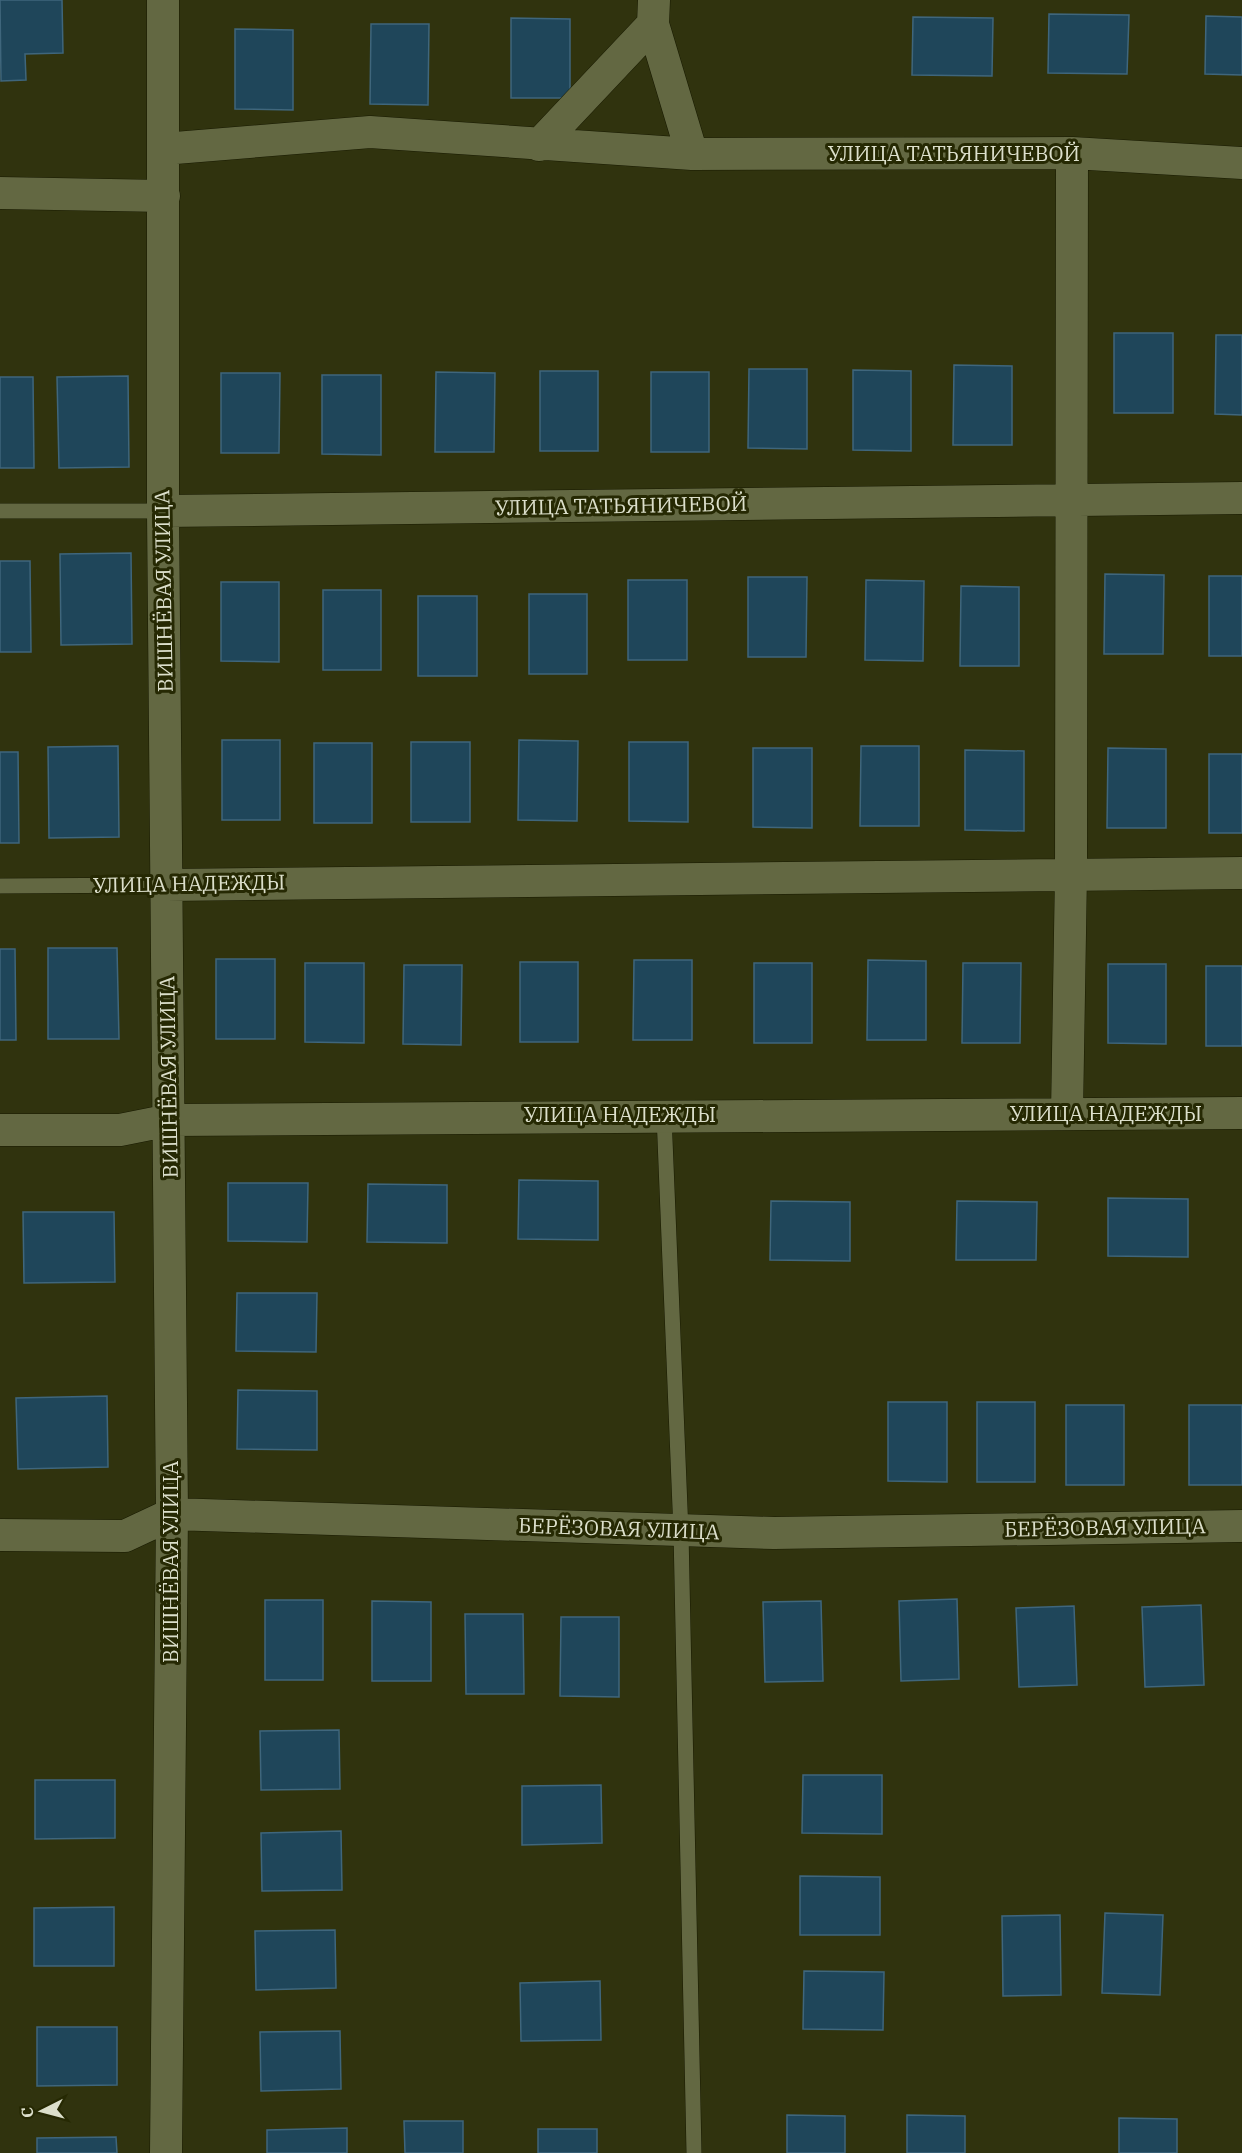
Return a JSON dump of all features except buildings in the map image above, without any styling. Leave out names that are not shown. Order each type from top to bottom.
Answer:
[{"type":"street","name":"ВИШНЁВАЯ УЛИЦА","points":[[163,0],[163,511],[172,1514],[166,2153]]},
{"type":"street","points":[[539,145],[654,12]]},
{"type":"street","points":[[654,12],[692,154]]},
{"type":"street","name":"УЛИЦА ТАТЬЯНИЧЕВОЙ","points":[[164,149],[370,132],[692,154],[1072,153],[1242,163]]},
{"type":"street","points":[[1067,1114],[1071,873],[1072,153]]},
{"type":"street","points":[[0,194],[164,196]]},
{"type":"street","name":"УЛИЦА ТАТЬЯНИЧЕВОЙ","points":[[163,511],[1242,498]]},
{"type":"street","name":"УЛИЦА НАДЕЖДЫ","points":[[167,885],[1071,873],[1242,873]]},
{"type":"street","name":"УЛИЦА НАДЕЖДЫ","points":[[0,1130],[120,1130],[170,1120],[1242,1113]]},
{"type":"street","name":"БЕРЁЗОВАЯ УЛИЦА","points":[[0,1535],[125,1536],[172,1514],[681,1532],[774,1533],[1242,1526]]},
{"type":"lane","name":"УЛИЦА ТАТЬЯНИЧЕВОЙ","points":[[0,511],[163,511]]},
{"type":"lane","name":"УЛИЦА НАДЕЖДЫ","points":[[0,886],[167,885]]},
{"type":"lane","points":[[663,1115],[681,1532],[694,2153]]}]
